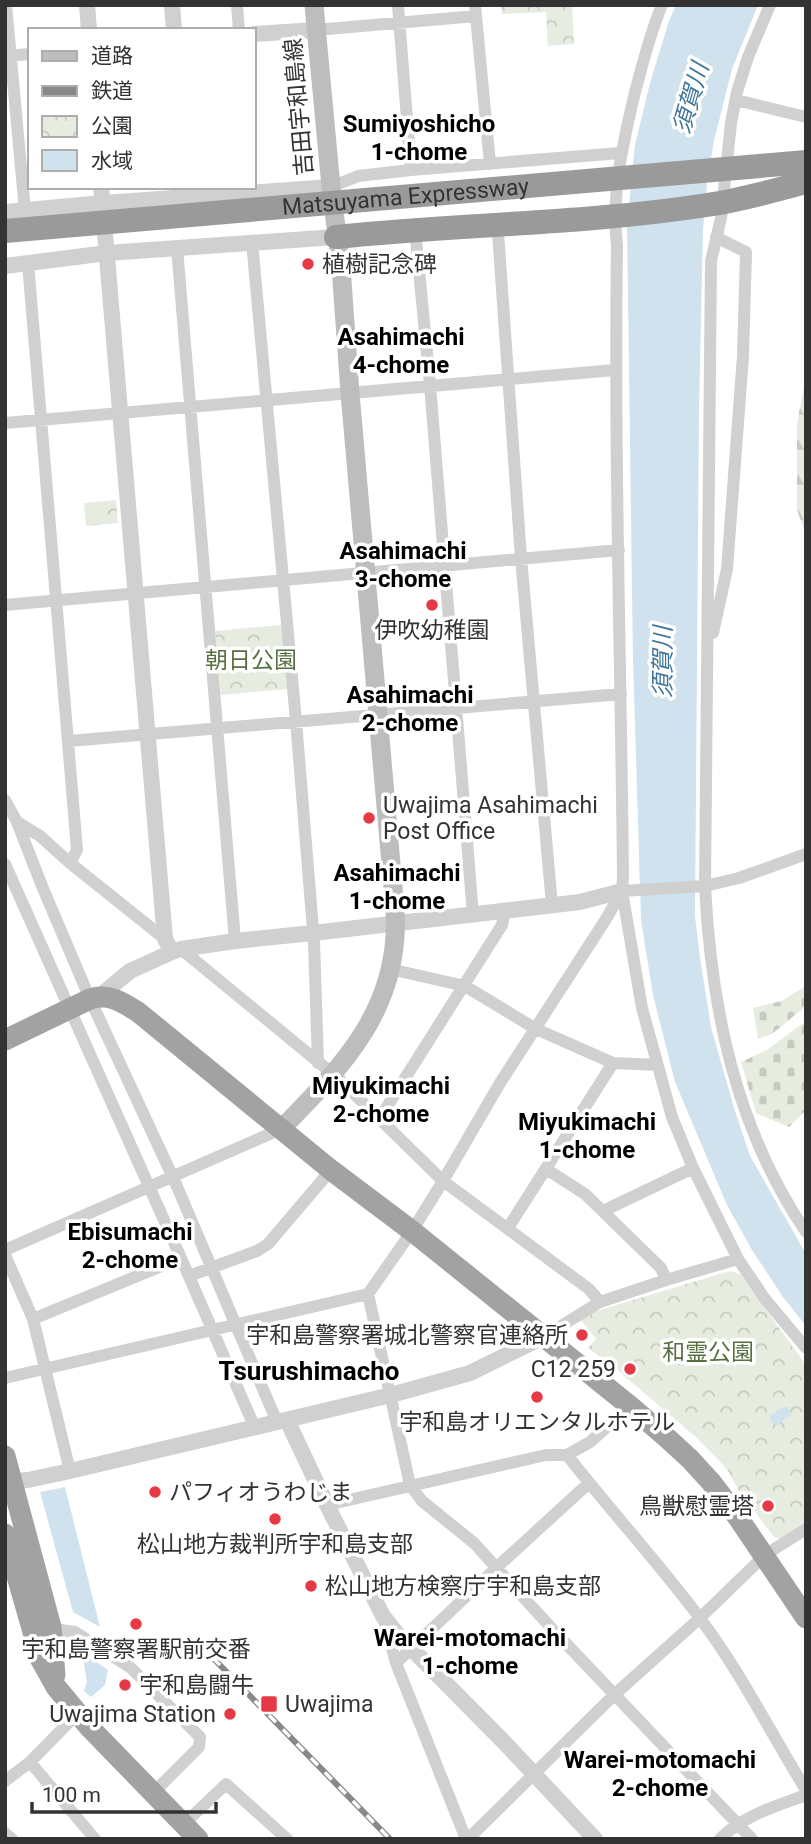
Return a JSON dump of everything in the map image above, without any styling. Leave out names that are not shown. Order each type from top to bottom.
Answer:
[{"type":"highway","points":[[331,187],[659,161],[800,169]]},
{"type":"highway","name":"Matsuyama Expressway","points":[[5,232],[746,164]]},
{"type":"highway","points":[[336,237],[406,235],[682,209],[743,198],[800,169]]},
{"type":"highway","points":[[5,1040],[95,997],[118,999],[138,1012],[331,1170],[412,1231],[630,1406],[682,1451],[710,1482],[765,1555],[806,1618]]},
{"type":"highway","points":[[5,1456],[19,1577]]},
{"type":"highway","points":[[5,1534],[19,1577],[42,1628],[56,1687],[77,1714],[191,1831]]},
{"type":"main road","name":"吉田宇和島線","points":[[281,1129],[326,1069],[367,1028],[381,1000],[396,942],[341,267],[314,5]]},
{"type":"street","points":[[6,5],[8,56],[25,211]]},
{"type":"street","points":[[87,5],[89,28]]},
{"type":"street","points":[[172,5],[174,28]]},
{"type":"street","points":[[237,5],[239,28]]},
{"type":"street","points":[[398,5],[411,170]]},
{"type":"street","points":[[770,5],[748,57],[736,100],[721,218],[711,261],[708,646],[701,886],[711,962],[731,1069],[744,1110],[783,1195],[806,1232]]},
{"type":"street","points":[[657,7],[620,153],[614,228],[617,246],[615,370],[624,876],[642,1008],[672,1117],[693,1168],[738,1259],[765,1299],[806,1348]]},
{"type":"street","points":[[256,34],[399,23],[475,11],[490,164]]},
{"type":"street","points":[[8,56],[28,54]]},
{"type":"street","points":[[736,100],[806,117]]},
{"type":"street","points":[[5,212],[25,211],[102,195],[331,187],[358,176],[620,153]]},
{"type":"street","points":[[102,195],[148,734],[173,947]]},
{"type":"street","points":[[473,915],[430,385],[406,235],[614,228]]},
{"type":"street","points":[[498,233],[521,558],[552,905]]},
{"type":"street","points":[[5,266],[107,253],[336,237]]},
{"type":"street","points":[[708,646],[714,631],[727,569],[743,356],[746,252],[716,237]]},
{"type":"street","points":[[252,242],[326,1069]]},
{"type":"street","points":[[177,248],[235,941]]},
{"type":"street","points":[[28,263],[78,850],[70,863]]},
{"type":"street","points":[[5,423],[615,370]]},
{"type":"street","points":[[5,605],[619,550]]},
{"type":"street","points":[[69,741],[621,694]]},
{"type":"street","points":[[5,800],[95,997],[237,1325],[282,1421],[383,1616],[396,1663],[467,1839],[614,1695],[765,1555],[806,1530]]},
{"type":"street","points":[[17,822],[40,836],[326,1069],[443,1181],[589,1290],[600,1302]]},
{"type":"street","points":[[95,997],[130,971],[173,947],[594,900],[627,890],[701,886],[739,878],[806,854]]},
{"type":"street","points":[[5,864],[255,1428]]},
{"type":"street","points":[[5,1377],[368,1294],[412,1231],[500,1083],[627,890]]},
{"type":"street","points":[[378,1117],[465,986],[502,925],[505,911]]},
{"type":"street","points":[[390,970],[465,986],[536,1029],[614,1063],[657,1065]]},
{"type":"street","points":[[508,1228],[614,1063]]},
{"type":"street","points":[[70,1471],[33,1319],[5,1252],[281,1129]]},
{"type":"street","points":[[603,1211],[693,1168]]},
{"type":"street","points":[[546,1169],[585,1194],[662,1268],[666,1280]]},
{"type":"street","points":[[189,1276],[257,1251],[268,1244],[331,1170]]},
{"type":"street","points":[[33,1319],[181,1258]]},
{"type":"street","points":[[8,1481],[28,1480],[70,1471],[255,1428],[470,1373],[543,1337],[600,1302],[738,1259]]},
{"type":"street","points":[[368,1294],[410,1485],[422,1501],[474,1543],[752,1839]]},
{"type":"street","points":[[327,1504],[545,1455],[567,1455],[590,1442],[630,1406]]},
{"type":"street","points":[[567,1455],[700,1618],[738,1675],[806,1792],[752,1816],[729,1829],[720,1839]]},
{"type":"street","points":[[396,1663],[589,1483]]},
{"type":"street","points":[[383,1616],[398,1635],[595,1839]]},
{"type":"street","points":[[42,1628],[75,1632],[131,1668],[200,1737],[199,1747],[154,1792]]},
{"type":"street","points":[[5,1781],[30,1762],[77,1714]]},
{"type":"street","points":[[30,1762],[95,1839]]},
{"type":"street","points":[[191,1831],[226,1784],[287,1839]]},
{"type":"street","points":[[5,1833],[12,1839]]},
{"type":"green space","points":[[501,5],[572,5],[574,44],[548,46],[546,12],[502,14]]},
{"type":"green space","points":[[806,375],[806,535],[797,510],[797,424]]},
{"type":"green space","points":[[116,500],[118,523],[86,526],[84,503]]},
{"type":"green space","name":"朝日公園","points":[[282,625],[287,689],[221,695],[215,631]]},
{"type":"green space","points":[[806,986],[806,1006],[772,1034],[758,1039],[753,1008],[781,1001]]},
{"type":"green space","points":[[806,1021],[806,1110],[789,1127],[756,1113],[741,1062],[767,1050]]},
{"type":"green space","name":"和霊公園","points":[[730,1271],[740,1274],[806,1365],[806,1523],[781,1539],[774,1537],[738,1489],[727,1469],[698,1439],[588,1348],[596,1339],[581,1320],[593,1312]]},
{"type":"water","name":"須賀川","points":[[676,5],[758,5],[732,69],[714,141],[703,230],[695,916],[711,1027],[734,1108],[750,1156],[806,1254],[806,1326],[752,1250],[727,1205],[675,1082],[653,995],[641,920],[633,660],[627,225],[635,145],[650,83]]},
{"type":"water","points":[[783,1407],[788,1407],[790,1415],[778,1425],[773,1424],[771,1415]]},
{"type":"water","points":[[65,1487],[100,1627],[73,1612],[40,1492]]},
{"type":"water","points":[[82,1652],[108,1670],[105,1685],[91,1697],[84,1691],[87,1682]]},
{"type":"railway","points":[[213,1658],[390,1839]]},
{"type":"place","name":"植樹記念碑","points":[[308,264]]},
{"type":"place","name":"伊吹幼稚園","points":[[432,605]]},
{"type":"place","name":"Uwajima Asahimachi Post Office","points":[[369,818]]},
{"type":"place","name":"宇和島警察署城北警察官連絡所","points":[[582,1335]]},
{"type":"place","name":"C12 259","points":[[630,1369]]},
{"type":"place","name":"宇和島オリエンタルホテル","points":[[537,1397]]},
{"type":"place","name":"パフィオうわじま","points":[[155,1492]]},
{"type":"place","name":"鳥獣慰霊塔","points":[[768,1506]]},
{"type":"place","name":"松山地方裁判所宇和島支部","points":[[275,1519]]},
{"type":"place","name":"松山地方検察庁宇和島支部","points":[[311,1586]]},
{"type":"place","name":"宇和島警察署駅前交番","points":[[136,1624]]},
{"type":"place","name":"宇和島闘牛","points":[[125,1685]]},
{"type":"place","name":"Uwajima","points":[[269,1704]]},
{"type":"place","name":"Uwajima Station","points":[[230,1714]]},
{"type":"district","name":"Sumiyoshicho 1-chome","points":[[419,138]]},
{"type":"district","name":"Asahimachi 4-chome","points":[[401,351]]},
{"type":"district","name":"Asahimachi 3-chome","points":[[403,565]]},
{"type":"district","name":"Asahimachi 2-chome","points":[[410,709]]},
{"type":"district","name":"Asahimachi 1-chome","points":[[397,887]]},
{"type":"district","name":"Miyukimachi 2-chome","points":[[381,1100]]},
{"type":"district","name":"Miyukimachi 1-chome","points":[[587,1136]]},
{"type":"district","name":"Ebisumachi 2-chome","points":[[130,1246]]},
{"type":"district","name":"Tsurushimacho","points":[[309,1371]]},
{"type":"district","name":"Warei-motomachi 1-chome","points":[[470,1652]]},
{"type":"district","name":"Warei-motomachi 2-chome","points":[[660,1774]]}]
